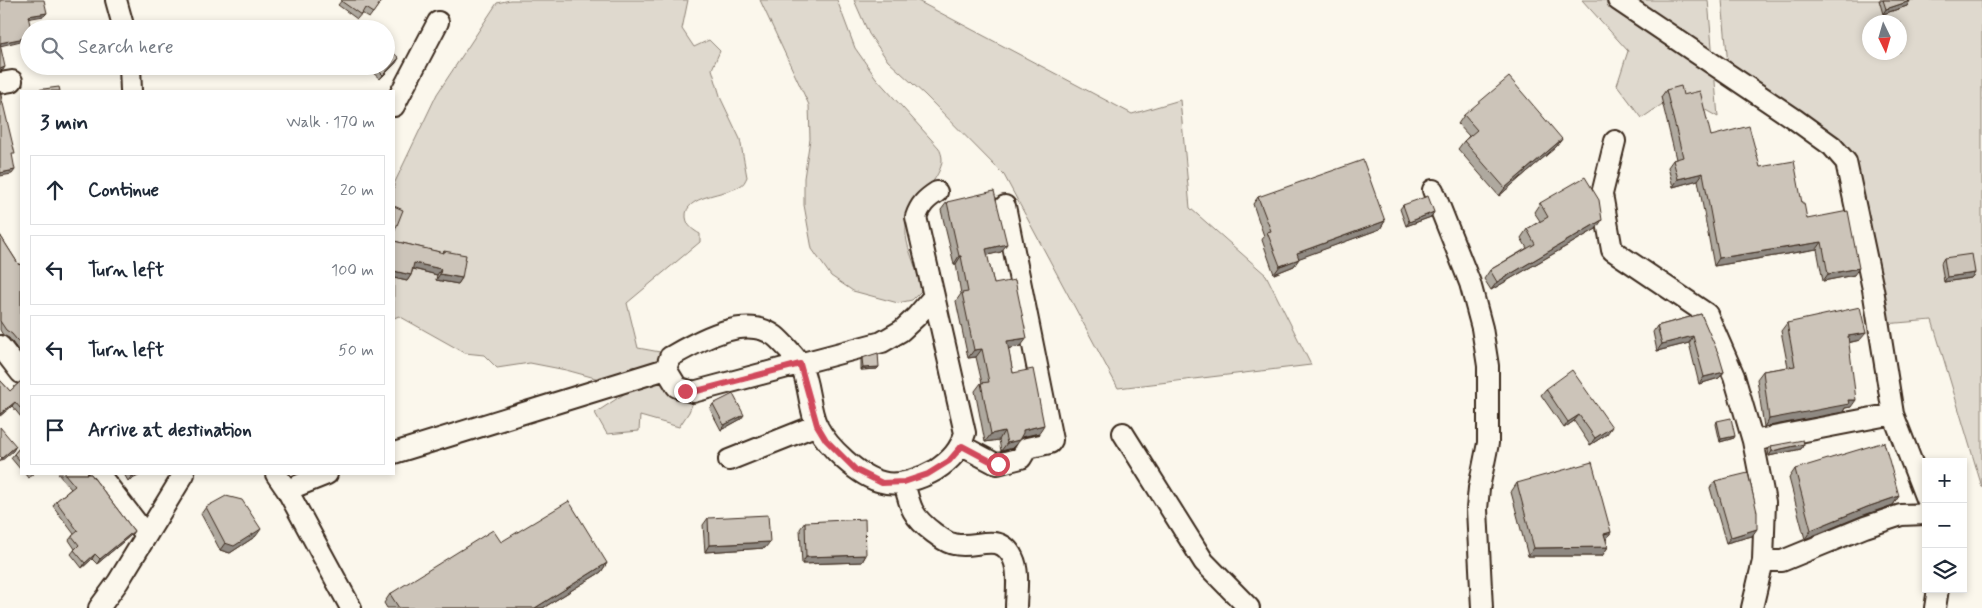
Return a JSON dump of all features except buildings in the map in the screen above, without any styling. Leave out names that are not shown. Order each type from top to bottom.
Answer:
[{"type":"street","points":[[116,0],[122,20]]},
{"type":"street","points":[[1618,0],[1796,120],[1832,146],[1846,162],[1873,289],[1893,414],[1922,488]]},
{"type":"street","points":[[395,104],[438,22]]},
{"type":"street","points":[[130,75],[131,90]]},
{"type":"street","points":[[1615,141],[1602,194],[1612,250],[1707,314],[1734,376],[1753,441],[1765,502],[1763,561],[1752,608]]},
{"type":"street","points":[[1433,190],[1470,283],[1482,328],[1488,366],[1488,444],[1479,488],[1477,509],[1482,608]]},
{"type":"street","points":[[934,296],[902,331],[882,342],[800,364],[693,392],[677,387],[666,369],[670,357],[720,332],[741,328],[757,328],[775,336],[800,364],[817,425],[826,440],[856,470],[882,483],[904,482],[928,474],[949,461],[962,446],[965,433],[934,296],[916,217],[919,208],[926,199],[937,192]]},
{"type":"street","points":[[962,446],[998,464],[1021,458],[1026,448],[1050,443],[1052,440],[1005,206]]},
{"type":"street","points":[[0,346],[20,372]]},
{"type":"street","points":[[395,453],[666,369]]},
{"type":"street","points":[[1753,441],[1893,414]]},
{"type":"street","points":[[729,460],[817,425]]},
{"type":"street","points":[[1123,433],[1204,562],[1249,608]]},
{"type":"street","points":[[99,475],[146,535]]},
{"type":"street","points":[[99,608],[118,582],[183,475]]},
{"type":"street","points":[[277,475],[287,490],[351,608]]},
{"type":"street","points":[[287,490],[324,475]]},
{"type":"street","points":[[904,482],[913,514],[922,525],[944,540],[963,545],[990,542],[1002,546],[1010,552],[1014,560],[1016,572],[1016,608]]},
{"type":"street","points":[[1763,561],[1782,561],[1865,527],[1901,515],[1922,514]]},
{"type":"street","points":[[1935,608],[1937,593]]},
{"type":"shaded area","points":[[510,0],[688,0],[682,29],[694,47],[709,40],[720,51],[712,69],[721,99],[740,139],[747,177],[740,186],[734,189],[707,197],[692,204],[687,210],[686,217],[691,227],[700,234],[700,242],[627,303],[638,348],[671,354],[676,383],[698,390],[689,412],[679,427],[640,416],[639,431],[607,434],[595,413],[624,394],[610,382],[566,370],[530,363],[497,368],[484,355],[465,353],[399,316],[395,318],[395,182],[437,94],[497,3]]},
{"type":"shaded area","points":[[760,0],[837,0],[855,48],[876,78],[939,148],[942,158],[938,174],[907,223],[907,239],[918,274],[921,291],[912,300],[898,303],[853,291],[831,276],[812,249],[804,205],[804,178],[810,139],[809,105]]},
{"type":"shaded area","points":[[854,0],[916,0],[1132,114],[1180,100],[1190,208],[1266,275],[1311,365],[1118,388],[1004,175],[925,95],[888,61],[869,34]]},
{"type":"shaded area","points":[[1582,0],[1708,0],[1718,117],[1677,94],[1642,118],[1617,85],[1628,51]]},
{"type":"shaded area","points":[[1722,0],[1982,0],[1982,487],[1932,320],[1885,324],[1848,147],[1728,65]]},
{"type":"route","points":[[685,391],[693,392],[800,364],[817,425],[826,440],[856,470],[882,483],[904,482],[928,474],[949,461],[962,446],[998,464]]}]
